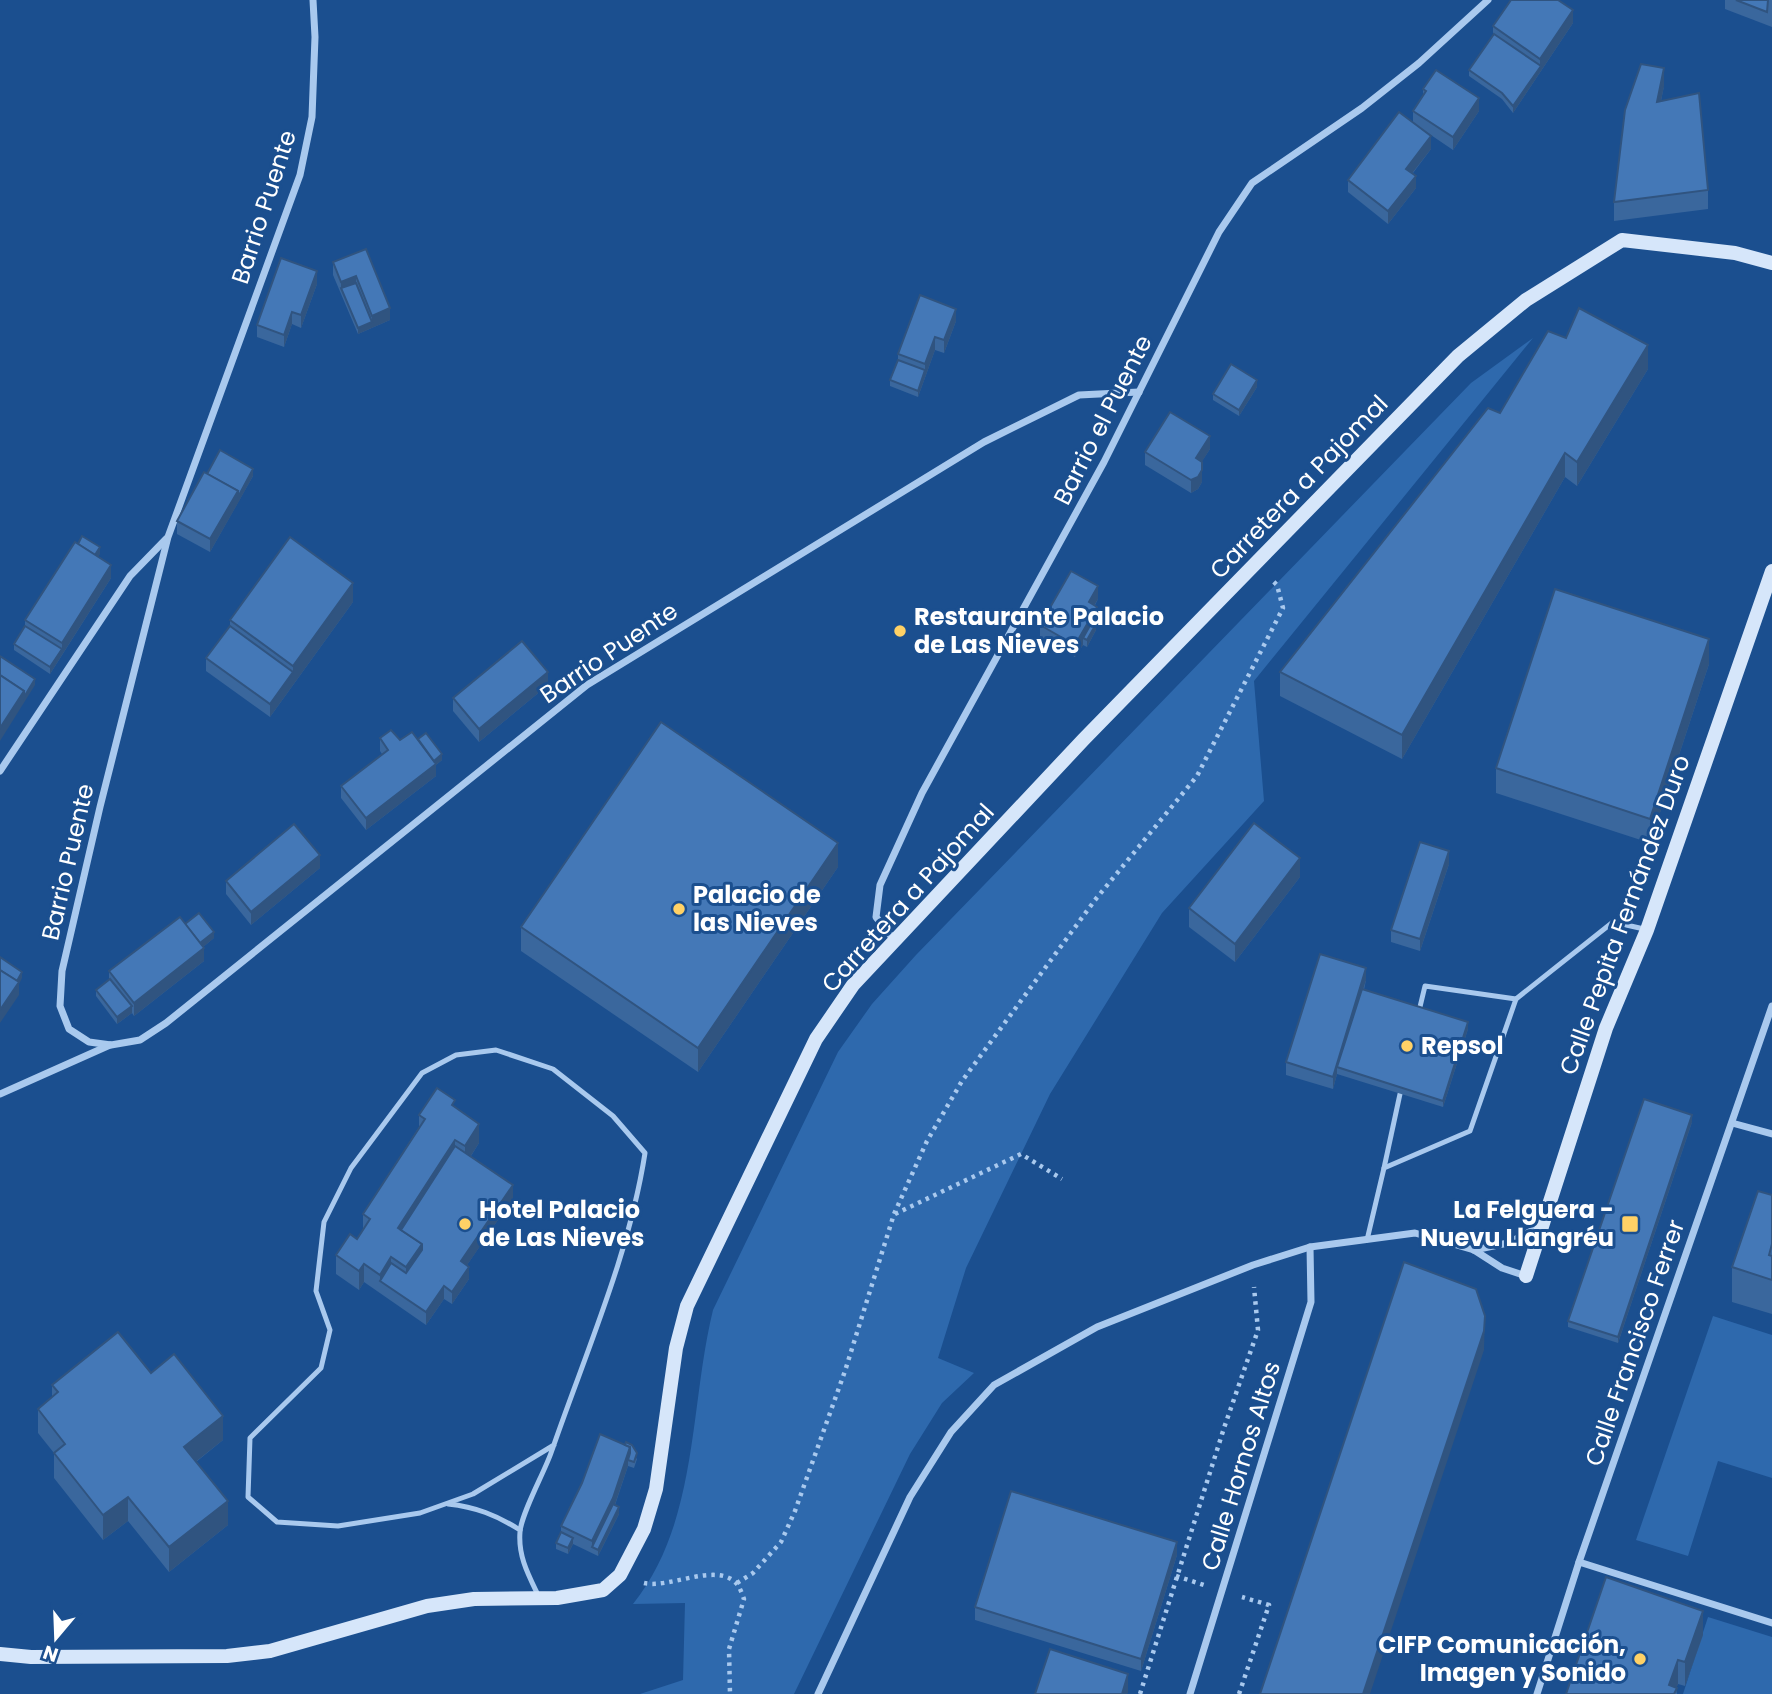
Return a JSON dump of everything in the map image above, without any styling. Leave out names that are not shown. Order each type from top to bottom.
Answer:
[{"type":"street","name":"Barrio Puente","points":[[111,1045],[89,1042],[69,1029],[60,1006],[62,971],[168,537],[300,175],[312,117],[315,37],[313,0]]},
{"type":"street","name":"Barrio el Puente","points":[[895,941],[876,917],[880,885],[922,793],[1104,462],[1219,232],[1252,183],[1362,108],[1419,63],[1488,0]]},
{"type":"street","name":"Carretera a Pajomal","points":[[620,1576],[644,1530],[656,1489],[676,1348],[687,1306],[816,1039],[853,985],[1084,740],[1458,356],[1526,300],[1622,240],[1735,253],[1772,263]]},
{"type":"street","name":"Barrio Puente","points":[[0,1094],[111,1045],[141,1040],[166,1023],[587,685],[984,442],[1079,396],[1139,392]]},
{"type":"street","name":"Barrio Puente","points":[[0,771],[130,576],[168,537]]},
{"type":"street","name":"Calle Pepita Fernández Duro","points":[[1525,1276],[1606,1028],[1647,930],[1772,571]]},
{"type":"street","name":"Calle Francisco Ferrer","points":[[1537,1694],[1579,1562],[1772,1006]]},
{"type":"street","points":[[1732,1123],[1772,1134]]},
{"type":"street","points":[[1475,1250],[1508,1243],[1540,1227]]},
{"type":"street","points":[[818,1694],[910,1497],[951,1432],[994,1385],[1097,1327],[1253,1265],[1310,1247],[1415,1233],[1475,1250],[1502,1268],[1525,1276]]},
{"type":"street","name":"Calle Hornos Altos","points":[[1190,1694],[1311,1302],[1310,1247]]},
{"type":"street","points":[[1579,1562],[1772,1623]]},
{"type":"street","points":[[0,1654],[31,1657],[227,1656],[270,1651],[427,1606],[474,1599],[581,1596],[603,1590],[620,1576]]},
{"type":"lane","points":[[1384,1168],[1470,1131],[1516,999],[1613,922],[1647,930]]},
{"type":"lane","points":[[1419,1013],[1425,986],[1516,999]]},
{"type":"lane","points":[[540,1599],[521,1558],[520,1530],[554,1445],[609,1292],[638,1195],[645,1153],[613,1116],[554,1069],[496,1050],[456,1055],[422,1073],[351,1168],[324,1222],[316,1291],[330,1330],[321,1368],[250,1438],[248,1497],[277,1522],[338,1525],[420,1513],[473,1494],[554,1445]]},
{"type":"lane","points":[[1367,1240],[1401,1094]]},
{"type":"lane","points":[[447,1503],[472,1506],[496,1514],[520,1530]]},
{"type":"path","points":[[737,1584],[753,1573],[781,1542],[795,1511],[845,1371],[894,1214],[928,1141],[962,1081],[1095,900],[1197,776],[1283,608],[1277,585],[1256,564]]},
{"type":"path","points":[[894,1214],[1021,1154],[1062,1179]]},
{"type":"path","points":[[1140,1694],[1224,1428],[1258,1330],[1253,1265]]},
{"type":"path","points":[[620,1576],[649,1584],[710,1576],[725,1577],[737,1584],[744,1598],[729,1649],[730,1694]]},
{"type":"path","points":[[1239,1694],[1269,1605]]},
{"type":"shaded area","points":[[1533,338],[1254,681],[1264,801],[1162,913],[1050,1094],[966,1268],[938,1358],[974,1373],[942,1403],[910,1454],[794,1694],[640,1694],[683,1680],[685,1603],[633,1604],[654,1572],[670,1537],[681,1500],[713,1310],[838,1052],[872,1004],[916,955],[1471,383]]},
{"type":"shaded area","points":[[1713,1316],[1772,1335],[1772,1478],[1718,1461],[1688,1556],[1636,1540]]},
{"type":"shaded area","points":[[1708,1617],[1772,1637],[1772,1694],[1683,1694]]},
{"type":"building","points":[[1511,0],[1558,0],[1573,10],[1540,59],[1493,26]]},
{"type":"building","points":[[1736,0],[1768,0],[1767,12]]},
{"type":"building","points":[[1494,34],[1541,66],[1513,106],[1502,93],[1469,70]]},
{"type":"building","points":[[1641,64],[1664,68],[1657,102],[1699,93],[1708,190],[1614,202],[1625,110]]},
{"type":"building","points":[[1436,70],[1479,98],[1453,137],[1413,111]]},
{"type":"building","points":[[1399,112],[1431,136],[1406,169],[1416,176],[1388,211],[1348,180]]},
{"type":"building","points":[[366,249],[390,308],[372,316],[356,276],[341,282],[333,262]]},
{"type":"building","points":[[281,258],[317,271],[301,315],[292,312],[284,335],[257,325]]},
{"type":"building","points":[[356,283],[372,322],[358,328],[341,288]]},
{"type":"building","points":[[920,295],[956,309],[944,340],[935,337],[925,364],[898,354]]},
{"type":"building","points":[[1579,308],[1648,345],[1577,462],[1565,453],[1402,735],[1280,672],[1488,408],[1500,413],[1548,331],[1566,338]]},
{"type":"building","points":[[898,360],[925,370],[918,391],[890,380]]},
{"type":"building","points":[[1231,364],[1257,380],[1239,410],[1213,394]]},
{"type":"building","points":[[1170,412],[1210,436],[1196,458],[1202,462],[1202,470],[1198,477],[1191,480],[1145,452]]},
{"type":"building","points":[[220,450],[253,469],[238,497],[238,491],[207,474]]},
{"type":"building","points":[[204,472],[238,491],[210,539],[177,521]]},
{"type":"building","points":[[82,536],[100,547],[95,555],[78,544]]},
{"type":"building","points":[[290,537],[353,583],[293,666],[230,620]]},
{"type":"building","points":[[75,542],[111,565],[62,643],[25,620]]},
{"type":"building","points":[[1071,571],[1098,586],[1089,602],[1097,607],[1075,645],[1040,625]]},
{"type":"building","points":[[1555,589],[1709,639],[1650,819],[1496,768]]},
{"type":"building","points":[[1092,622],[1096,624],[1087,640],[1083,638]]},
{"type":"building","points":[[25,626],[62,649],[50,667],[14,644]]},
{"type":"building","points":[[230,626],[293,672],[270,704],[206,658]]},
{"type":"building","points":[[522,641],[548,672],[479,729],[453,698]]},
{"type":"building","points":[[0,656],[35,679],[24,697],[24,691],[0,675]]},
{"type":"building","points":[[0,675],[24,691],[0,728]]},
{"type":"building","name":"Palacio de las Nieves","points":[[661,722],[838,843],[698,1048],[521,927]]},
{"type":"building","points":[[391,730],[400,740],[412,732],[436,764],[366,818],[341,786],[388,750],[380,738]]},
{"type":"building","points":[[426,733],[442,754],[434,761],[418,739]]},
{"type":"building","points":[[1254,823],[1300,858],[1235,944],[1189,908]]},
{"type":"building","points":[[294,824],[320,855],[251,912],[226,881]]},
{"type":"building","points":[[1420,842],[1449,851],[1420,939],[1391,930]]},
{"type":"building","points":[[199,913],[214,932],[200,943],[185,924]]},
{"type":"building","points":[[180,917],[204,948],[134,1003],[109,971]]},
{"type":"building","points":[[1320,954],[1366,968],[1333,1077],[1286,1062]]},
{"type":"building","points":[[0,957],[22,972],[17,981],[0,970]]},
{"type":"building","points":[[0,970],[19,982],[0,1010]]},
{"type":"building","points":[[110,979],[132,1006],[117,1017],[96,990]]},
{"type":"building","points":[[1362,989],[1468,1022],[1443,1101],[1337,1067]]},
{"type":"building","points":[[437,1088],[455,1100],[452,1105],[479,1124],[465,1146],[455,1140],[398,1228],[422,1244],[406,1267],[391,1257],[380,1275],[364,1264],[359,1271],[336,1255],[350,1234],[357,1239],[370,1219],[363,1214],[425,1119],[419,1115]]},
{"type":"building","name":"La Felguera - Nuevu Llangréu","points":[[1644,1099],[1692,1115],[1618,1337],[1568,1321]]},
{"type":"building","points":[[455,1146],[513,1185],[461,1261],[469,1267],[452,1292],[444,1286],[426,1312],[380,1281],[391,1263],[406,1273],[422,1250],[422,1244],[401,1230]]},
{"type":"building","points":[[1758,1191],[1772,1195],[1772,1244],[1769,1255],[1772,1256],[1772,1280],[1732,1267]]},
{"type":"building","points":[[1404,1262],[1476,1289],[1485,1316],[1484,1331],[1363,1694],[1260,1694]]},
{"type":"building","points":[[118,1332],[151,1373],[174,1354],[223,1416],[184,1447],[228,1501],[169,1547],[128,1497],[103,1515],[54,1453],[65,1444],[38,1409],[58,1392],[52,1385]]},
{"type":"building","points":[[600,1434],[630,1447],[613,1498],[592,1541],[561,1526],[582,1483]]},
{"type":"building","points":[[626,1442],[632,1445],[637,1453],[634,1462],[628,1460],[630,1447],[625,1445]]},
{"type":"building","points":[[1011,1491],[1177,1542],[1141,1659],[975,1607]]},
{"type":"building","points":[[613,1504],[619,1507],[598,1550],[592,1547]]},
{"type":"building","points":[[561,1532],[573,1538],[568,1548],[556,1543]]},
{"type":"building","name":"CIFP Comunicación, Imagen y Sonido","points":[[1606,1577],[1703,1611],[1685,1662],[1678,1660],[1669,1685],[1677,1688],[1674,1694],[1566,1694]]},
{"type":"building","points":[[1050,1649],[1128,1674],[1122,1694],[1035,1694]]},
{"type":"place","name":"Restaurante Palacio de Las Nieves","points":[[900,631]]},
{"type":"place","name":"Palacio de las Nieves","points":[[679,909]]},
{"type":"place","name":"Repsol","points":[[1407,1046]]},
{"type":"place","name":"Hotel Palacio de Las Nieves","points":[[465,1224]]},
{"type":"place","name":"La Felguera - Nuevu Llangréu","points":[[1630,1224]]},
{"type":"place","name":"CIFP Comunicación, Imagen y Sonido","points":[[1640,1659]]}]
